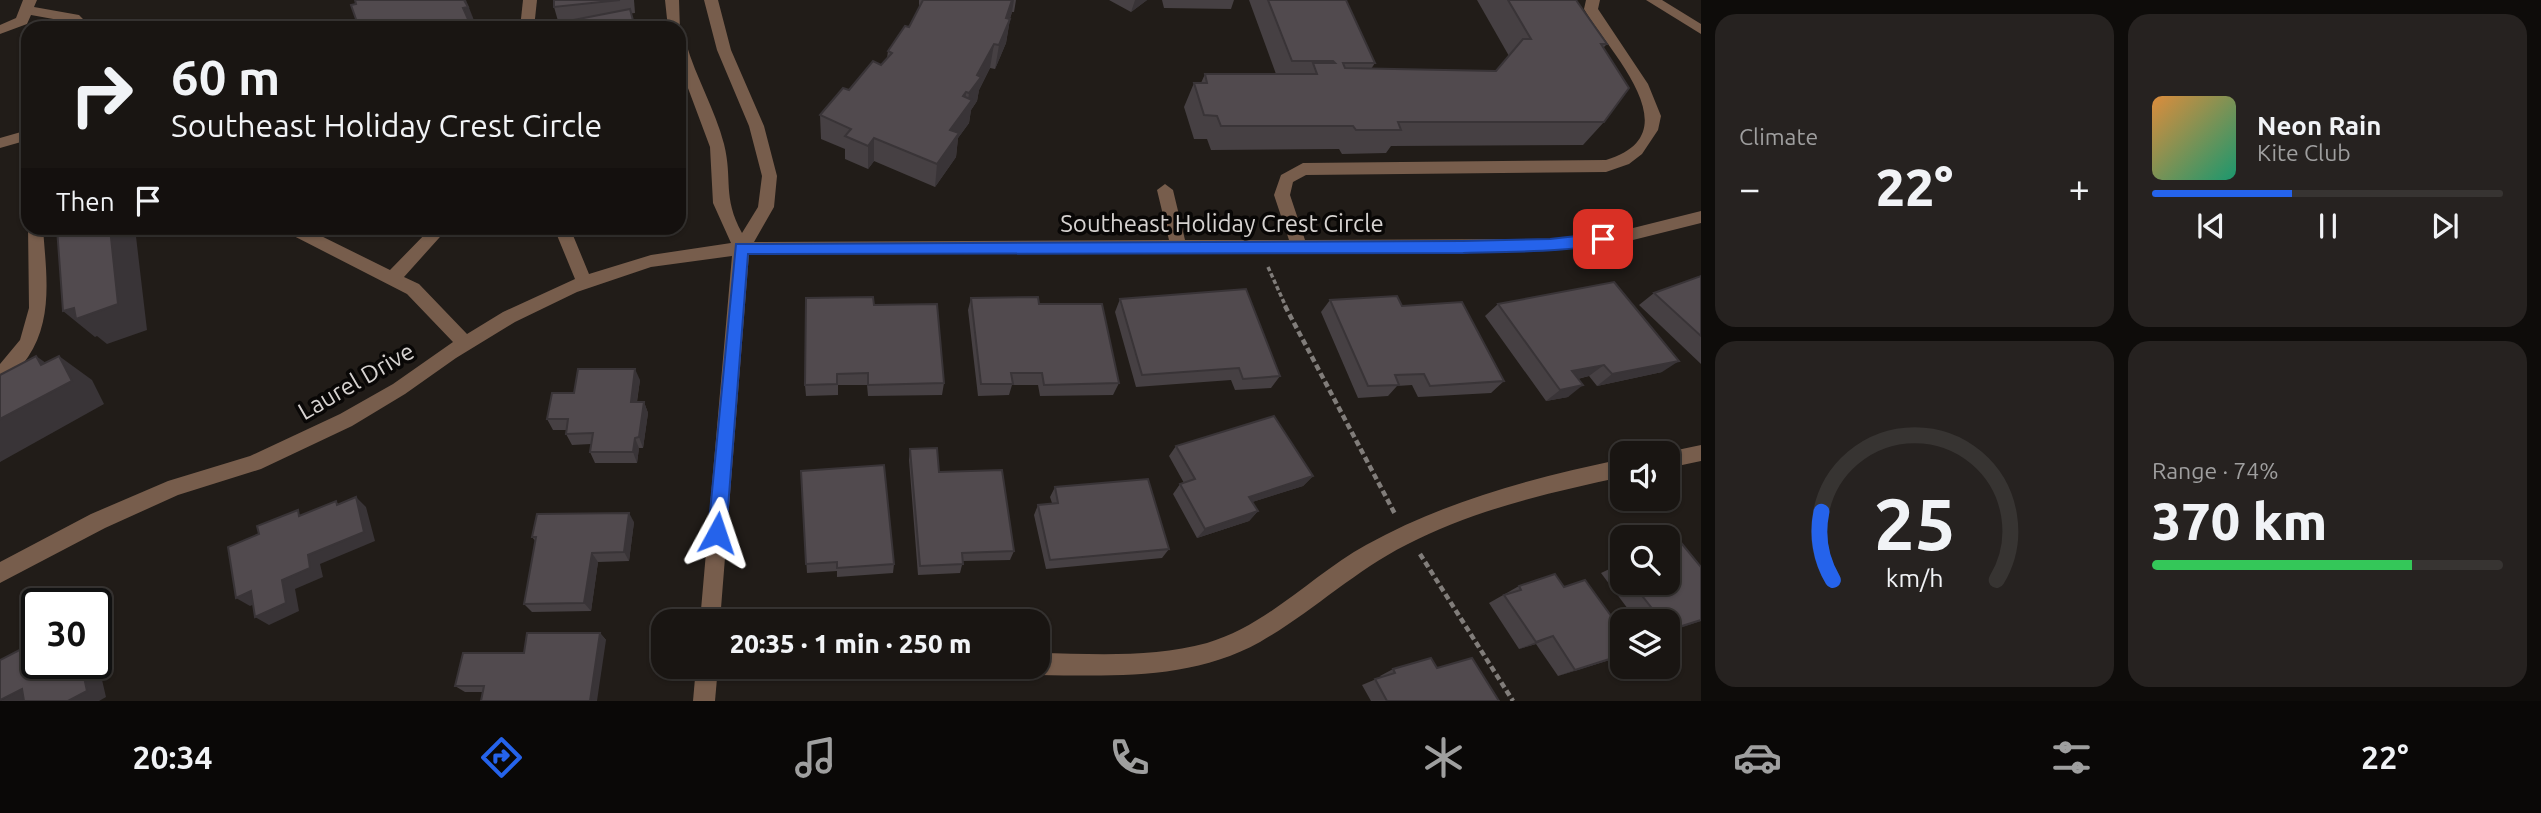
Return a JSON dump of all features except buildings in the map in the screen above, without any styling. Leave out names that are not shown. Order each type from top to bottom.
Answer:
[{"type":"street","points":[[528,21],[530,0]]},
{"type":"street","points":[[672,0],[674,21]]},
{"type":"street","points":[[711,0],[718,37],[762,140],[768,202],[741,248],[711,609]]},
{"type":"street","points":[[1299,247],[1282,195],[1286,179],[1303,169],[1606,166],[1627,159],[1654,125],[1654,111],[1643,89],[1598,24],[1591,9],[1593,0]]},
{"type":"street","points":[[1653,0],[1701,30]]},
{"type":"street","points":[[29,5],[77,21]]},
{"type":"street","points":[[0,30],[21,21]]},
{"type":"street","points":[[686,69],[717,142],[721,204],[741,248]]},
{"type":"street","points":[[0,143],[21,137]]},
{"type":"street","points":[[1165,190],[1179,248]]},
{"type":"street","name":"Southeast Holiday Crest Circle","points":[[741,248],[1550,245],[1629,235],[1701,217]]},
{"type":"street","points":[[0,375],[22,354],[34,333],[38,311],[35,235]]},
{"type":"street","points":[[306,235],[413,289],[465,344]]},
{"type":"street","points":[[392,279],[433,235]]},
{"type":"street","points":[[565,235],[584,282]]},
{"type":"street","name":"Laurel Drive","points":[[0,573],[98,521],[175,487],[254,463],[346,420],[399,390],[509,317],[584,282],[651,261],[741,248]]},
{"type":"street","points":[[1680,457],[1701,453]]},
{"type":"street","points":[[1050,664],[1169,662],[1210,653],[1256,634],[1370,554],[1408,534],[1499,496],[1610,471]]},
{"type":"street","points":[[704,701],[706,679]]},
{"type":"path","points":[[1260,247],[1291,319],[1382,492],[1513,701]]},
{"type":"route","points":[[717,533],[741,248],[1463,247],[1550,245],[1603,239]]}]
